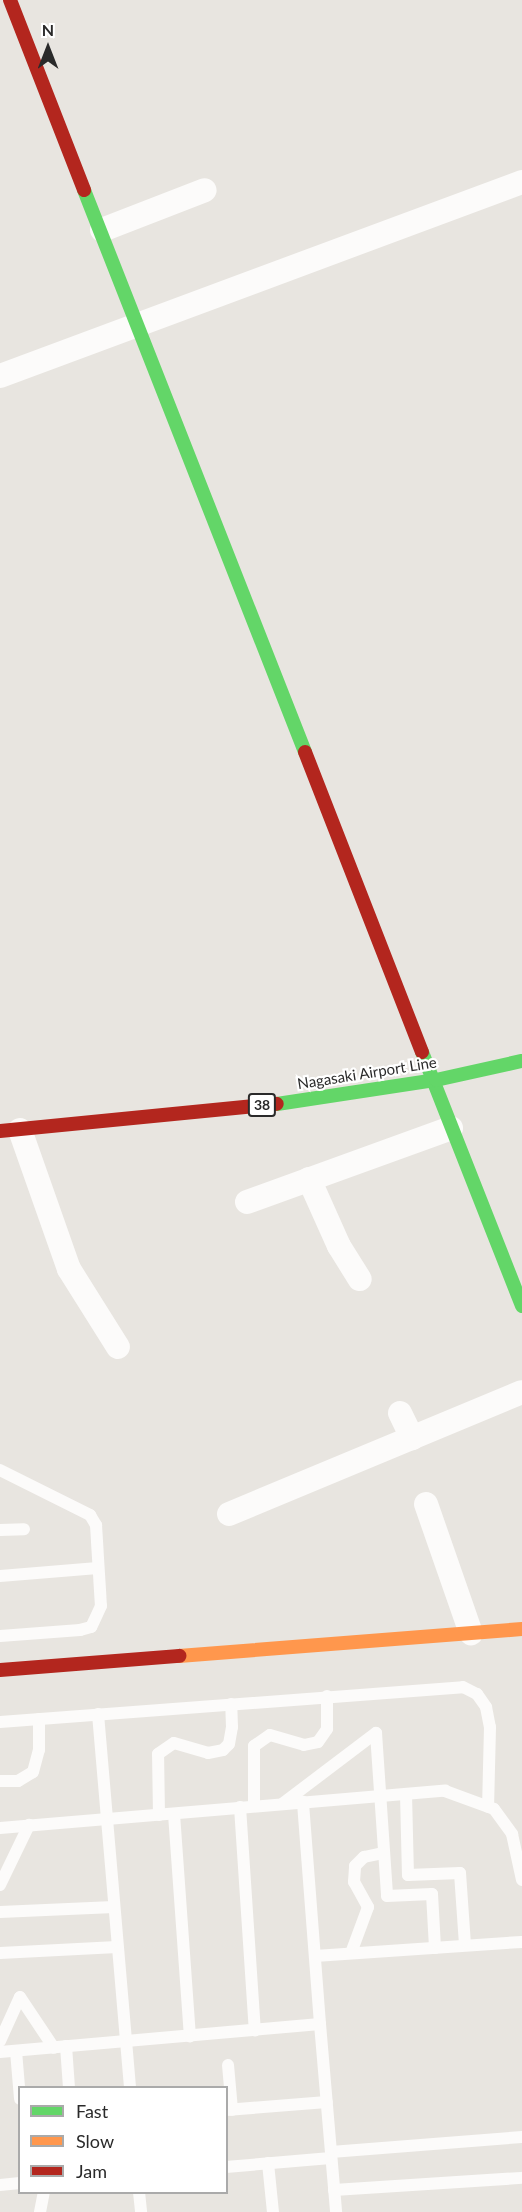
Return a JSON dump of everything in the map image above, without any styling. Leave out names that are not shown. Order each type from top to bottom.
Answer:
[{"type":"street","points":[[10,0],[141,326],[522,1306]]},
{"type":"street","points":[[0,376],[141,326],[522,182]]},
{"type":"street","points":[[102,230],[204,190]]},
{"type":"street","name":"Nagasaki Airport Line","points":[[10,1131],[227,1111],[436,1080],[522,1061]]},
{"type":"street","points":[[247,1202],[451,1128]]},
{"type":"street","points":[[10,1131],[69,1269],[118,1347]]},
{"type":"street","points":[[309,1179],[339,1246],[360,1279]]},
{"type":"street","points":[[229,1514],[522,1392]]},
{"type":"street","points":[[400,1413],[412,1438]]},
{"type":"street","points":[[426,1504],[471,1633]]},
{"type":"street","points":[[0,1670],[522,1629]]},
{"type":"lane","points":[[0,1470],[70,1502],[90,1515],[96,1525],[101,1606],[91,1627],[0,1636]]},
{"type":"lane","points":[[0,1530],[24,1529]]},
{"type":"lane","points":[[0,1575],[98,1568]]},
{"type":"lane","points":[[0,1722],[464,1687],[477,1694],[486,1707],[490,1727],[488,1807]]},
{"type":"lane","points":[[254,1806],[254,1746],[270,1735],[304,1745],[318,1742],[327,1730],[327,1696]]},
{"type":"lane","points":[[159,1815],[158,1754],[174,1743],[208,1753],[223,1750],[229,1744],[232,1727],[231,1704]]},
{"type":"lane","points":[[98,1714],[130,2086]]},
{"type":"lane","points":[[0,1781],[18,1781],[33,1773],[39,1750],[39,1719]]},
{"type":"lane","points":[[282,1804],[376,1733],[387,1896],[432,1894],[435,1948]]},
{"type":"lane","points":[[0,1828],[445,1791],[488,1807],[512,1834],[522,1880]]},
{"type":"lane","points":[[406,1794],[408,1875],[460,1874],[465,1946]]},
{"type":"lane","points":[[303,1802],[336,2212]]},
{"type":"lane","points":[[240,1807],[255,2030]]},
{"type":"lane","points":[[174,1814],[190,2036]]},
{"type":"lane","points":[[0,1885],[29,1825]]},
{"type":"lane","points":[[351,1953],[368,1907],[354,1882],[355,1866],[364,1857],[383,1853]]},
{"type":"lane","points":[[0,1912],[114,1907]]},
{"type":"lane","points":[[315,1956],[522,1942]]},
{"type":"lane","points":[[0,1953],[117,1947]]},
{"type":"lane","points":[[0,2042],[20,1997],[60,2047],[69,2086]]},
{"type":"lane","points":[[0,2052],[320,2024]]},
{"type":"lane","points":[[16,2051],[19,2086]]},
{"type":"lane","points":[[228,2065],[230,2110],[327,2102]]},
{"type":"lane","points":[[228,2167],[522,2137]]},
{"type":"lane","points":[[268,2163],[273,2212]]},
{"type":"lane","points":[[334,2190],[522,2178]]},
{"type":"lane","points":[[0,2185],[18,2183]]},
{"type":"lane","points":[[40,2212],[44,2194]]},
{"type":"lane","points":[[139,2194],[141,2212]]},
{"type":"traffic: fast","points":[[84,190],[305,752]]},
{"type":"traffic: fast","points":[[422,1052],[522,1306]]},
{"type":"traffic: fast","points":[[277,1104],[436,1080],[522,1061]]},
{"type":"traffic: slow","points":[[179,1656],[522,1629]]},
{"type":"traffic: jam","points":[[10,0],[84,190]]},
{"type":"traffic: jam","points":[[305,752],[422,1052]]},
{"type":"traffic: jam","points":[[0,1131],[277,1104]]},
{"type":"traffic: jam","points":[[0,1670],[179,1656]]}]
